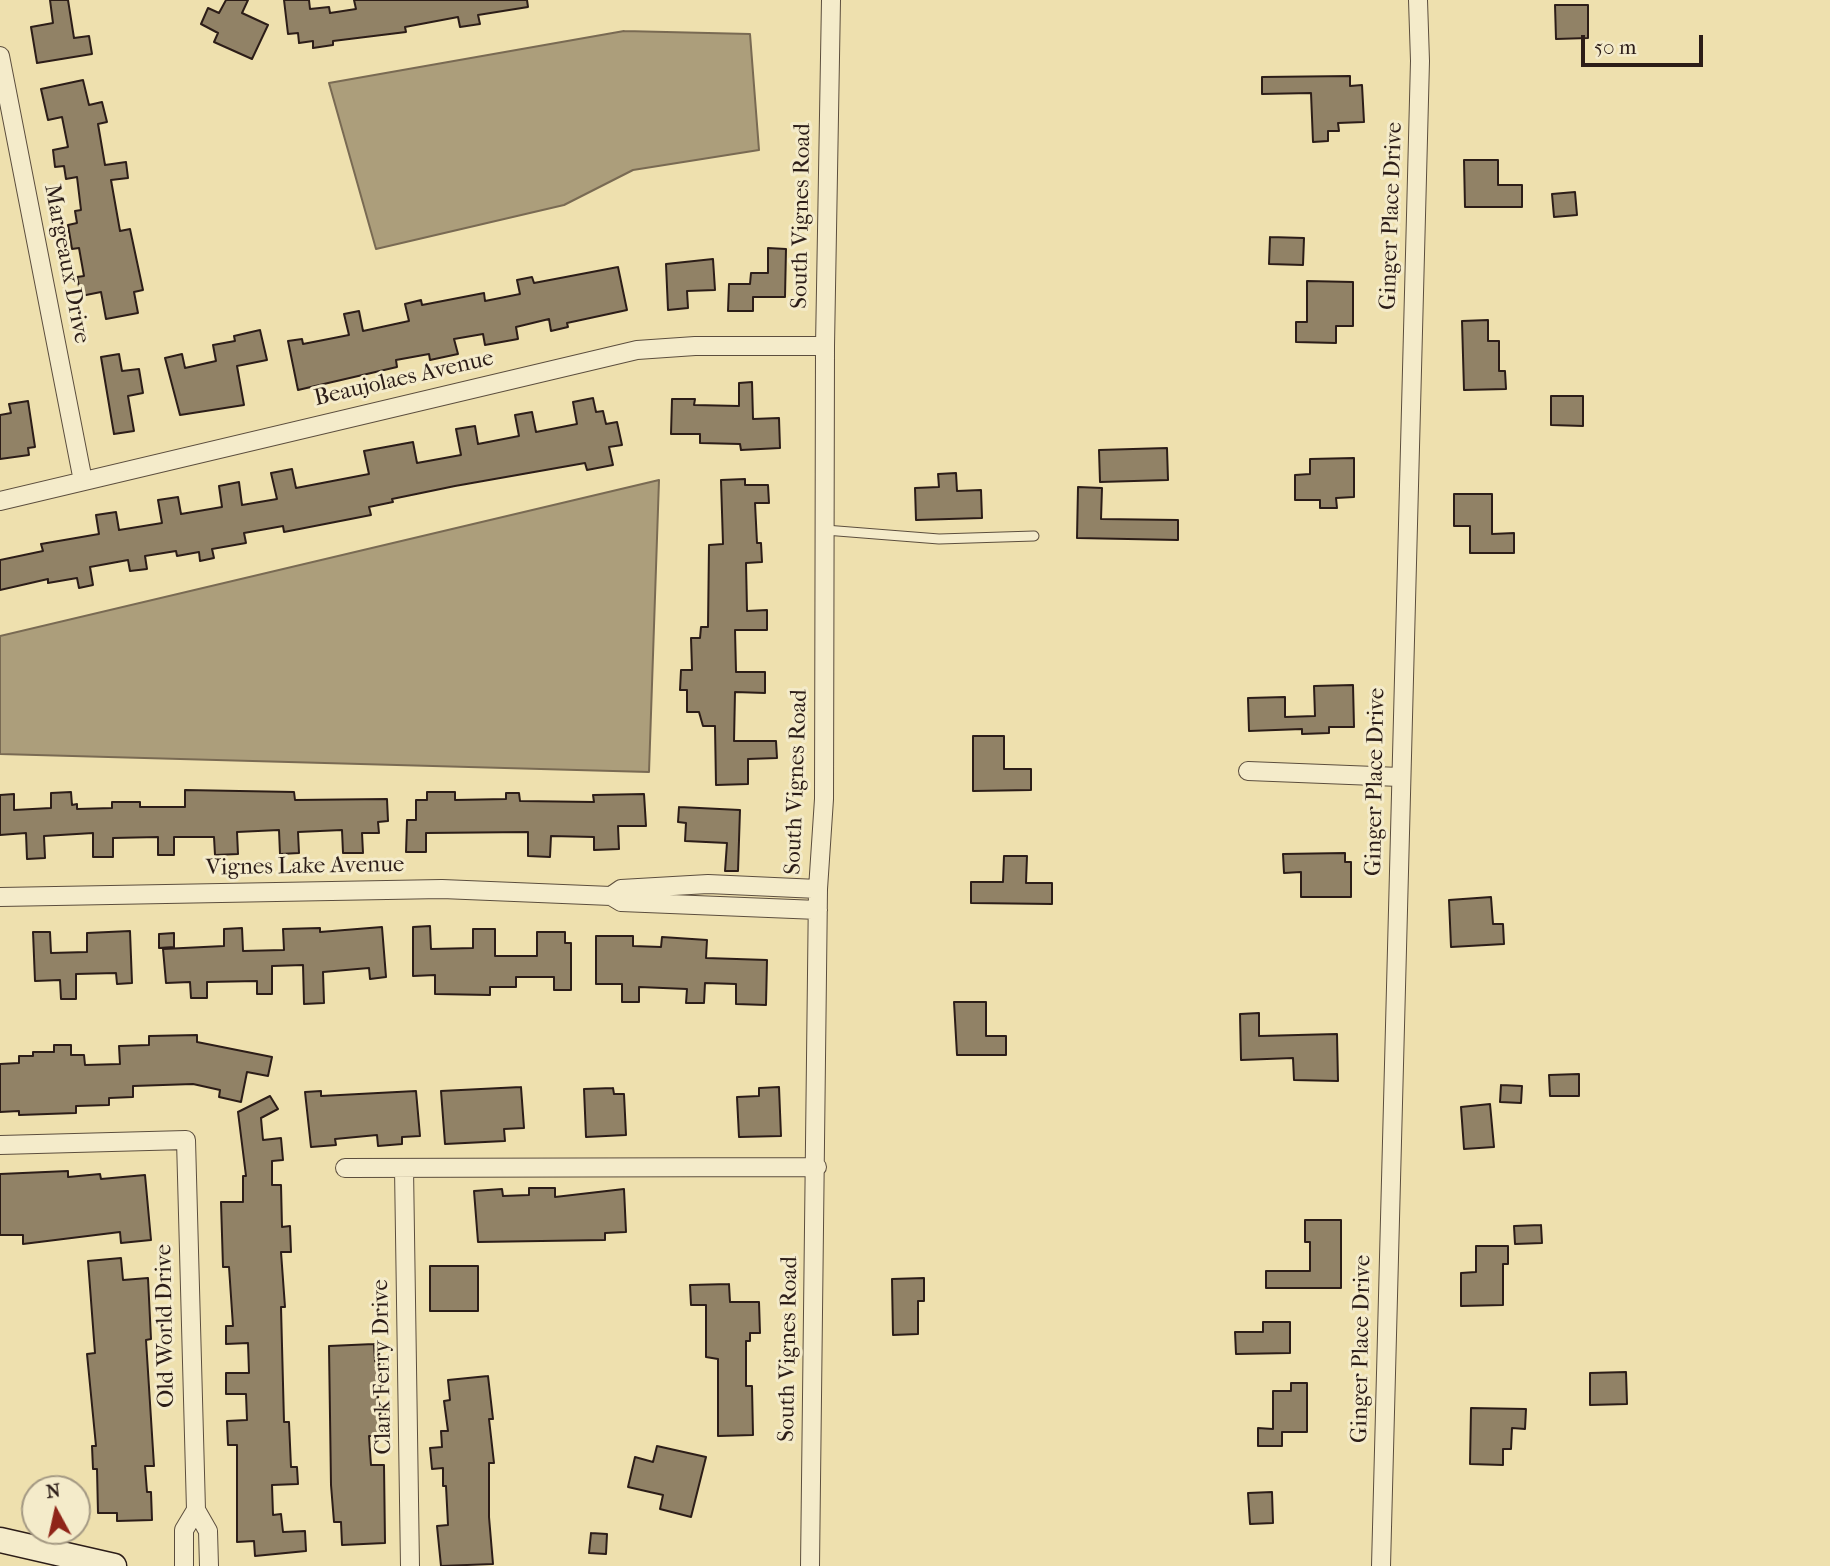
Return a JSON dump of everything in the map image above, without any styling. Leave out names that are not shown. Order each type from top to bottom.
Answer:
[{"type":"street","name":"South Vignes Road","points":[[810,1566],[817,1167],[818,889],[824,799],[825,346],[831,0]]},
{"type":"street","name":"Ginger Place Drive","points":[[1381,1566],[1420,61],[1418,0]]},
{"type":"street","name":"Margeaux Drive","points":[[0,56],[83,481]]},
{"type":"street","name":"Beaujolaes Avenue","points":[[0,501],[637,351],[695,346],[825,346]]},
{"type":"street","points":[[1248,771],[1400,777]]},
{"type":"street","name":"Vignes Lake Avenue","points":[[611,896],[621,889],[708,884],[818,889]]},
{"type":"street","name":"Vignes Lake Avenue","points":[[0,897],[423,889],[611,896],[621,902],[818,909]]},
{"type":"street","name":"Old World Drive","points":[[0,1145],[186,1140],[195,1510],[184,1530],[184,1566]]},
{"type":"street","points":[[345,1168],[817,1167]]},
{"type":"street","name":"Clark Ferry Drive","points":[[404,1168],[410,1566]]},
{"type":"street","name":"Old World Drive","points":[[195,1510],[208,1531],[209,1566]]},
{"type":"street","points":[[0,1540],[114,1566]]},
{"type":"lane","points":[[825,530],[939,539],[1034,536]]},
{"type":"shaded area","points":[[624,31],[750,34],[759,150],[633,170],[564,205],[376,249],[329,83]]},
{"type":"shaded area","points":[[659,480],[649,772],[0,754],[0,636]]},
{"type":"building","points":[[50,0],[68,0],[74,38],[89,36],[92,54],[37,63],[31,27],[53,23]]},
{"type":"building","points":[[226,0],[248,0],[242,13],[268,25],[252,59],[214,42],[218,33],[201,24],[208,8],[219,13]]},
{"type":"building","points":[[284,0],[309,0],[310,9],[329,7],[330,13],[356,9],[354,0],[527,0],[528,7],[478,15],[480,24],[460,27],[458,17],[405,27],[406,32],[333,41],[333,45],[313,48],[313,41],[299,43],[298,33],[288,34]]},
{"type":"building","points":[[1555,5],[1588,5],[1588,38],[1556,39]]},
{"type":"building","points":[[1350,76],[1350,86],[1362,85],[1364,122],[1338,123],[1339,131],[1328,131],[1328,141],[1313,142],[1311,93],[1262,94],[1262,77]]},
{"type":"building","points":[[83,80],[89,105],[102,102],[107,122],[98,124],[105,165],[126,162],[128,178],[111,180],[120,231],[130,229],[143,290],[134,292],[138,313],[106,319],[101,292],[81,296],[77,277],[84,276],[79,248],[72,249],[68,225],[77,223],[75,211],[81,210],[77,177],[66,179],[64,166],[55,167],[53,150],[68,147],[62,117],[48,120],[41,89]]},
{"type":"building","points":[[1464,160],[1498,160],[1498,185],[1522,185],[1522,207],[1465,207]]},
{"type":"building","points":[[1575,192],[1577,215],[1554,217],[1552,194]]},
{"type":"building","points":[[1270,237],[1304,238],[1303,265],[1269,264]]},
{"type":"building","points":[[768,248],[786,249],[785,297],[753,297],[753,311],[728,311],[729,284],[750,284],[751,273],[768,273]]},
{"type":"building","points":[[713,259],[715,290],[687,291],[688,308],[668,310],[666,264]]},
{"type":"building","points":[[618,267],[627,310],[567,323],[568,327],[551,331],[549,319],[516,327],[518,339],[485,345],[483,334],[454,339],[458,354],[430,360],[429,354],[396,360],[397,367],[298,390],[288,341],[302,339],[303,344],[349,335],[344,314],[359,311],[363,331],[409,321],[405,304],[421,300],[422,305],[484,293],[485,301],[520,294],[517,280],[532,277],[534,283]]},
{"type":"building","points":[[1307,281],[1353,282],[1353,326],[1336,326],[1336,343],[1296,342],[1296,322],[1307,322]]},
{"type":"building","points":[[1488,320],[1488,341],[1499,341],[1499,371],[1505,371],[1506,389],[1464,390],[1462,321]]},
{"type":"building","points":[[260,330],[267,360],[237,366],[244,405],[180,415],[165,358],[182,354],[185,368],[216,361],[213,345],[235,341],[234,336]]},
{"type":"building","points":[[119,354],[122,371],[139,369],[143,393],[128,396],[134,431],[114,434],[101,357]]},
{"type":"building","points":[[752,382],[753,419],[779,418],[780,448],[741,450],[740,444],[700,443],[700,434],[671,434],[672,399],[695,399],[694,405],[739,406],[739,383]]},
{"type":"building","points":[[1551,396],[1583,396],[1583,426],[1551,425]]},
{"type":"building","points":[[593,398],[596,412],[603,411],[606,424],[617,422],[622,445],[609,447],[613,465],[587,470],[585,463],[455,486],[392,499],[393,502],[369,507],[371,515],[284,532],[283,526],[244,533],[246,543],[212,549],[214,558],[200,561],[199,552],[177,556],[176,551],[145,556],[147,569],[130,571],[128,560],[90,567],[93,585],[79,588],[77,578],[48,583],[48,579],[0,590],[0,560],[43,551],[41,544],[99,534],[96,515],[116,512],[119,530],[162,523],[158,500],[178,497],[181,514],[222,507],[219,486],[239,482],[242,505],[277,499],[271,473],[292,469],[296,488],[369,474],[364,451],[413,442],[417,463],[461,455],[456,429],[475,426],[478,444],[519,436],[515,415],[532,412],[536,432],[577,424],[573,402]]},
{"type":"building","points":[[28,401],[35,447],[28,448],[29,455],[0,459],[0,415],[11,413],[9,404]]},
{"type":"building","points":[[1167,448],[1168,480],[1100,482],[1099,450]]},
{"type":"building","points":[[1354,458],[1354,497],[1336,498],[1337,508],[1320,508],[1320,500],[1295,500],[1295,475],[1310,474],[1310,459]]},
{"type":"building","points":[[956,473],[957,491],[981,490],[982,518],[916,520],[915,488],[939,487],[938,474]]},
{"type":"building","points":[[745,479],[745,485],[768,485],[769,503],[755,503],[757,543],[761,543],[762,562],[746,563],[747,611],[767,610],[767,630],[735,630],[736,672],[765,672],[765,693],[735,692],[734,741],[776,741],[777,758],[748,759],[748,784],[716,785],[715,726],[703,726],[699,712],[687,712],[687,690],[680,690],[681,670],[692,670],[691,638],[700,638],[701,627],[708,627],[709,545],[723,544],[721,480]]},
{"type":"building","points":[[1078,487],[1102,488],[1101,519],[1178,520],[1178,540],[1077,538]]},
{"type":"building","points":[[1454,494],[1492,494],[1492,534],[1514,533],[1514,553],[1470,553],[1470,526],[1454,526]]},
{"type":"building","points":[[1353,685],[1354,727],[1329,727],[1329,733],[1302,734],[1302,729],[1249,731],[1248,698],[1285,697],[1285,717],[1315,716],[1314,686]]},
{"type":"building","points":[[973,736],[1004,736],[1004,769],[1031,769],[1031,790],[973,791]]},
{"type":"building","points":[[185,790],[294,792],[295,800],[387,799],[388,821],[378,822],[379,833],[362,833],[363,853],[343,853],[342,830],[298,832],[299,853],[280,854],[279,830],[237,832],[238,854],[215,855],[214,837],[174,837],[174,855],[158,855],[158,837],[113,838],[113,857],[93,857],[93,833],[44,836],[45,858],[27,859],[26,833],[0,835],[0,795],[14,794],[14,810],[51,808],[51,793],[71,792],[72,805],[77,804],[77,809],[112,808],[112,802],[140,802],[140,807],[185,807]]},
{"type":"building","points":[[427,792],[455,792],[455,800],[506,799],[506,793],[519,793],[520,801],[594,802],[593,795],[644,794],[646,826],[618,826],[619,849],[594,850],[594,837],[551,836],[550,857],[528,856],[528,832],[426,833],[426,852],[406,852],[407,820],[416,820],[416,800],[427,800]]},
{"type":"building","points":[[679,807],[740,810],[738,871],[725,871],[727,843],[685,841],[686,823],[678,822]]},
{"type":"building","points":[[1345,853],[1345,862],[1351,862],[1351,897],[1301,897],[1301,872],[1284,873],[1283,854]]},
{"type":"building","points":[[1004,856],[1027,856],[1026,883],[1052,883],[1052,904],[971,903],[971,882],[1003,882]]},
{"type":"building","points":[[1491,897],[1493,924],[1503,924],[1504,944],[1451,947],[1449,900]]},
{"type":"building","points":[[430,926],[431,949],[473,948],[473,929],[495,929],[495,956],[537,956],[537,932],[565,932],[565,943],[571,943],[571,990],[554,990],[554,977],[516,977],[516,987],[490,987],[490,995],[435,994],[435,975],[413,976],[413,927]]},
{"type":"building","points":[[382,927],[386,977],[370,979],[369,968],[323,972],[324,1003],[304,1004],[303,965],[272,966],[272,994],[257,994],[257,981],[207,982],[207,998],[191,998],[190,982],[166,983],[163,949],[224,946],[224,929],[242,928],[243,951],[284,950],[283,929],[320,928],[320,932]]},
{"type":"building","points":[[130,931],[132,983],[117,984],[116,973],[76,974],[76,999],[61,999],[60,980],[35,981],[33,932],[50,932],[51,953],[87,952],[87,933]]},
{"type":"building","points":[[174,933],[174,947],[159,948],[159,934]]},
{"type":"building","points":[[596,936],[633,936],[633,946],[661,947],[662,937],[707,940],[706,958],[767,960],[766,1005],[736,1004],[736,984],[705,983],[704,1003],[686,1003],[687,989],[639,987],[639,1002],[622,1002],[622,984],[596,984]]},
{"type":"building","points":[[954,1002],[986,1002],[986,1036],[1006,1036],[1006,1055],[957,1055]]},
{"type":"building","points":[[1259,1013],[1259,1036],[1337,1034],[1338,1081],[1294,1080],[1293,1058],[1241,1060],[1240,1014]]},
{"type":"building","points":[[197,1035],[197,1042],[272,1057],[268,1076],[247,1072],[241,1102],[219,1097],[220,1090],[193,1084],[133,1086],[133,1097],[109,1098],[109,1105],[76,1106],[76,1113],[19,1115],[19,1111],[0,1112],[0,1064],[19,1063],[19,1056],[33,1056],[33,1052],[54,1052],[54,1045],[71,1045],[71,1055],[84,1055],[85,1065],[120,1064],[119,1046],[149,1045],[149,1036]]},
{"type":"building","points":[[1579,1074],[1579,1096],[1550,1096],[1549,1075]]},
{"type":"building","points":[[1501,1085],[1522,1086],[1521,1103],[1500,1102]]},
{"type":"building","points":[[521,1087],[524,1128],[504,1129],[505,1141],[445,1144],[441,1091]]},
{"type":"building","points":[[779,1087],[781,1136],[739,1137],[737,1097],[759,1096],[759,1088]]},
{"type":"building","points":[[613,1088],[614,1094],[624,1094],[626,1135],[586,1137],[584,1089]]},
{"type":"building","points":[[321,1091],[321,1096],[416,1091],[420,1136],[402,1137],[402,1144],[378,1146],[377,1135],[335,1139],[336,1145],[311,1147],[305,1092]]},
{"type":"building","points":[[270,1096],[278,1109],[261,1118],[263,1140],[281,1138],[283,1160],[272,1161],[272,1185],[281,1185],[282,1227],[290,1226],[291,1252],[281,1252],[285,1307],[281,1307],[284,1422],[289,1422],[291,1467],[297,1467],[298,1484],[272,1485],[273,1515],[281,1514],[283,1532],[305,1531],[306,1551],[255,1556],[254,1541],[237,1542],[237,1445],[228,1445],[227,1421],[247,1420],[246,1394],[226,1394],[226,1373],[249,1373],[248,1343],[226,1344],[226,1326],[233,1326],[229,1267],[223,1267],[221,1202],[243,1202],[243,1176],[246,1176],[238,1112]]},
{"type":"building","points":[[1490,1104],[1494,1147],[1464,1149],[1461,1107]]},
{"type":"building","points":[[68,1171],[68,1177],[100,1174],[101,1179],[145,1175],[151,1240],[121,1243],[120,1232],[23,1244],[23,1235],[0,1235],[0,1174]]},
{"type":"building","points":[[529,1188],[555,1188],[555,1197],[624,1189],[626,1232],[605,1233],[605,1240],[478,1242],[474,1191],[502,1189],[503,1196],[529,1195]]},
{"type":"building","points":[[1305,1220],[1341,1220],[1341,1288],[1266,1288],[1266,1271],[1310,1271],[1310,1242],[1305,1242]]},
{"type":"building","points":[[1541,1225],[1542,1243],[1515,1244],[1514,1226]]},
{"type":"building","points":[[1476,1246],[1508,1246],[1508,1264],[1503,1264],[1503,1305],[1461,1306],[1461,1273],[1476,1272]]},
{"type":"building","points":[[121,1258],[123,1280],[148,1278],[151,1339],[146,1340],[154,1466],[145,1466],[147,1492],[151,1492],[152,1520],[117,1521],[117,1513],[98,1513],[97,1469],[93,1469],[92,1446],[96,1446],[87,1354],[95,1353],[88,1261]]},
{"type":"building","points":[[430,1266],[478,1266],[478,1311],[430,1311]]},
{"type":"building","points":[[924,1278],[924,1301],[918,1301],[918,1334],[893,1335],[892,1279]]},
{"type":"building","points":[[729,1284],[730,1302],[759,1302],[760,1333],[750,1333],[750,1341],[746,1341],[746,1386],[752,1386],[753,1435],[718,1436],[718,1359],[706,1357],[706,1305],[691,1305],[690,1285]]},
{"type":"building","points":[[1263,1322],[1290,1322],[1290,1353],[1236,1354],[1235,1332],[1263,1332]]},
{"type":"building","points":[[374,1344],[375,1361],[383,1361],[384,1386],[378,1387],[378,1412],[385,1412],[385,1436],[369,1436],[371,1465],[384,1465],[385,1543],[342,1545],[341,1522],[334,1522],[331,1485],[329,1346]]},
{"type":"building","points":[[1626,1372],[1627,1404],[1590,1405],[1590,1373]]},
{"type":"building","points":[[488,1376],[493,1419],[489,1419],[494,1463],[489,1463],[489,1517],[493,1564],[441,1566],[437,1526],[448,1525],[446,1486],[443,1486],[443,1468],[432,1469],[430,1448],[442,1447],[441,1431],[448,1431],[444,1401],[450,1400],[448,1380]]},
{"type":"building","points":[[1291,1383],[1307,1383],[1307,1432],[1282,1432],[1282,1446],[1258,1446],[1258,1428],[1273,1429],[1273,1391],[1291,1391]]},
{"type":"building","points":[[1471,1408],[1526,1409],[1525,1429],[1512,1428],[1511,1449],[1503,1449],[1503,1465],[1470,1464]]},
{"type":"building","points":[[657,1446],[706,1457],[691,1517],[660,1509],[663,1495],[628,1487],[635,1457],[653,1462]]},
{"type":"building","points":[[1272,1492],[1273,1523],[1250,1524],[1248,1493]]},
{"type":"building","points":[[591,1533],[607,1534],[606,1554],[589,1553]]}]
